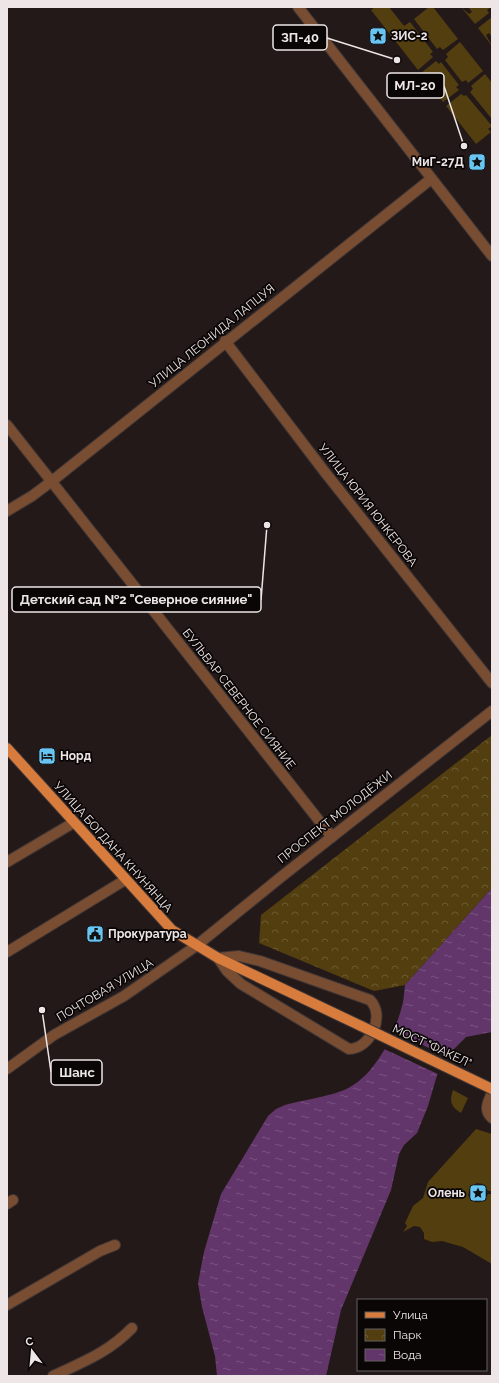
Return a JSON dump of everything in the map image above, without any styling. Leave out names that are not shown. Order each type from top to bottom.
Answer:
[{"type":"main road","name":"УЛИЦА БОГДАНА КНУНЯНЦА","points":[[7,748],[168,926],[196,946],[218,958],[360,1026]]},
{"type":"main road","name":"МОСТ \"ФАКЕЛ\"","points":[[360,1026],[492,1089]]},
{"type":"street","points":[[298,7],[492,256]]},
{"type":"street","name":"УЛИЦА ЛЕОНИДА ЛАПЦУЯ","points":[[7,511],[32,496],[52,481],[225,341],[431,179]]},
{"type":"street","name":"УЛИЦА ЮРИЯ ЮНКЕРОВА","points":[[225,341],[324,471],[492,683]]},
{"type":"street","name":"БУЛЬВАР СЕВЕРНОЕ СИЯНИЕ","points":[[7,425],[332,837]]},
{"type":"street","name":"ПРОСПЕКТ МОЛОДЁЖИ","points":[[196,946],[492,711]]},
{"type":"street","points":[[7,862],[74,823]]},
{"type":"street","points":[[7,952],[125,880]]},
{"type":"street","name":"ПОЧТОВАЯ УЛИЦА","points":[[7,1069],[54,1035],[124,996],[196,946]]},
{"type":"street","points":[[239,956],[249,957],[370,1000],[376,1008],[378,1015],[376,1023],[365,1043],[354,1049],[343,1047],[241,984],[227,971],[218,958],[239,956]]},
{"type":"street","points":[[492,1093],[486,1108],[487,1113],[492,1118]]},
{"type":"street","points":[[7,1305],[100,1251],[115,1245]]},
{"type":"street","points":[[53,1376],[103,1352],[118,1343],[132,1328]]},
{"type":"green space","points":[[375,7],[389,7],[404,26],[410,22],[433,52],[430,54],[433,57],[418,70],[371,10]]},
{"type":"green space","points":[[429,7],[433,7],[458,39],[443,50],[440,47],[437,49],[414,19]]},
{"type":"green space","points":[[461,7],[469,14],[472,12],[468,7],[490,8],[487,10],[489,13],[475,24]]},
{"type":"green space","points":[[492,17],[492,37],[489,33],[486,35],[492,46],[478,28]]},
{"type":"green space","points":[[460,42],[483,71],[468,83],[466,80],[462,82],[445,60],[448,57],[446,54]]},
{"type":"green space","points":[[436,61],[439,64],[441,62],[459,85],[456,87],[459,90],[443,102],[421,73]]},
{"type":"green space","points":[[485,74],[492,83],[492,119],[470,92],[473,89],[471,86]]},
{"type":"green space","points":[[461,94],[464,96],[466,95],[492,126],[488,129],[491,132],[476,144],[446,106]]},
{"type":"green space","points":[[492,735],[492,888],[405,985],[374,991],[259,943],[261,915]]},
{"type":"green space","points":[[453,1090],[468,1098],[461,1113],[453,1106],[451,1101]]},
{"type":"green space","points":[[476,1129],[492,1134],[492,1191],[488,1191],[483,1184],[477,1183],[471,1186],[468,1195],[474,1202],[479,1202],[484,1201],[488,1194],[492,1194],[492,1264],[463,1247],[442,1241],[432,1242],[424,1239],[424,1233],[420,1227],[414,1226],[403,1232],[407,1226],[405,1223],[413,1206],[423,1198],[428,1182]]},
{"type":"water","points":[[492,888],[492,1032],[466,1037],[454,1049],[437,1075],[428,1106],[417,1133],[404,1145],[399,1154],[391,1190],[341,1310],[326,1376],[217,1376],[215,1356],[202,1307],[198,1283],[204,1252],[221,1194],[268,1116],[276,1109],[285,1105],[344,1090],[359,1081],[376,1063],[395,1028],[403,1004],[405,985]]},
{"type":"pier","points":[[391,1030],[450,1058],[440,1075],[382,1048]]},
{"type":"place","name":"ЗИС-2","points":[[378,36]]},
{"type":"place","name":"ЗП-40","points":[[397,60]]},
{"type":"place","name":"МЛ-20","points":[[464,146]]},
{"type":"place","name":"МиГ-27Д","points":[[477,162]]},
{"type":"place","name":"Детский сад №2 \"Северное сияние\"","points":[[267,525]]},
{"type":"place","name":"Норд","points":[[47,756]]},
{"type":"place","name":"Прокуратура","points":[[95,934]]},
{"type":"place","name":"Шанс","points":[[42,1010]]},
{"type":"place","name":"Олень","points":[[478,1193]]}]
